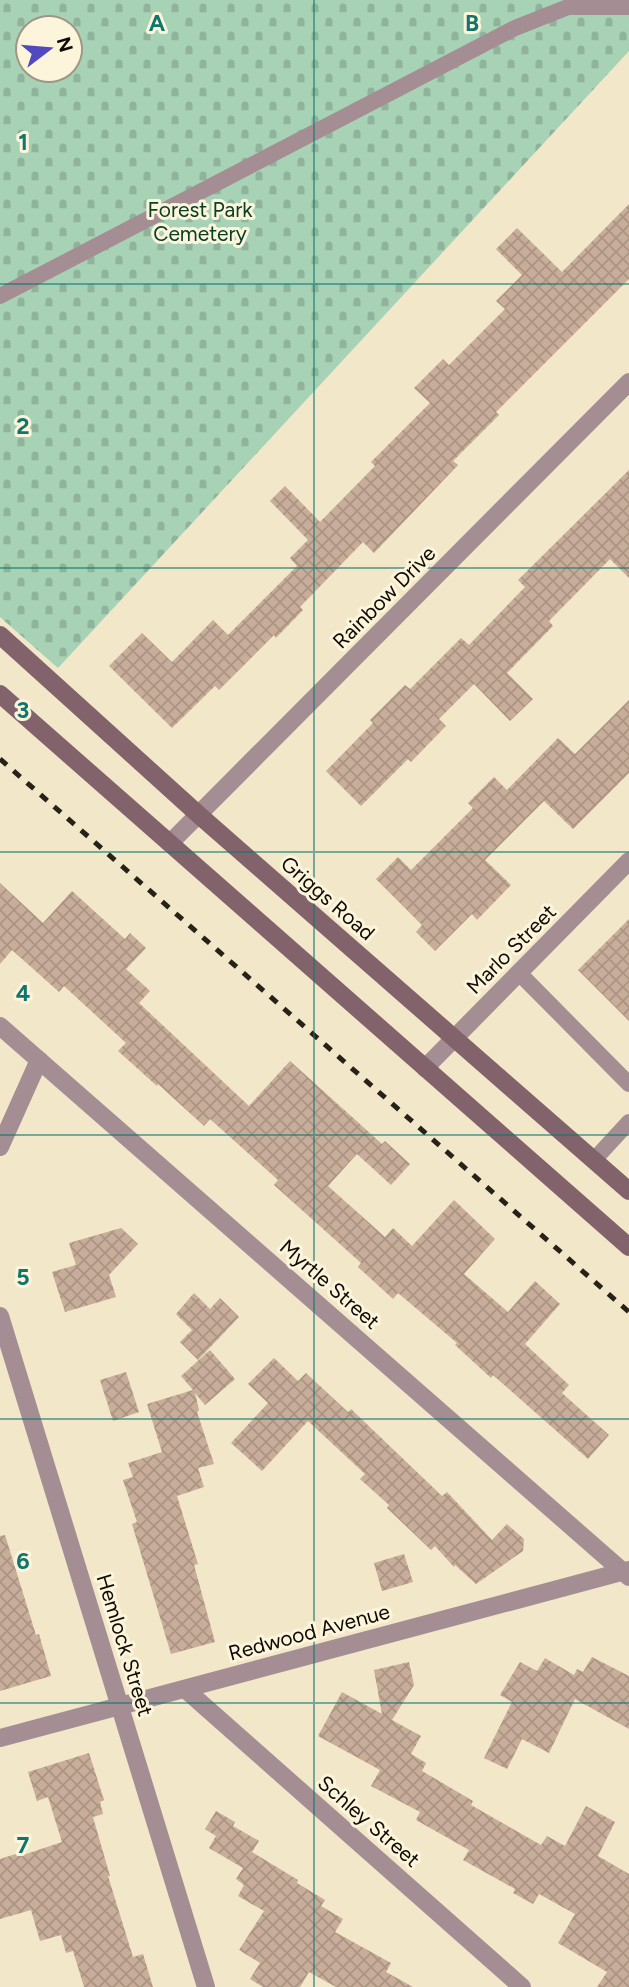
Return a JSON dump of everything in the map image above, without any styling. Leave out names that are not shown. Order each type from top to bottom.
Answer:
[{"type":"main road","name":"Griggs Road","points":[[0,635],[199,814],[629,1191]]},
{"type":"main road","points":[[0,694],[629,1247]]},
{"type":"street","name":"Rainbow Drive","points":[[170,843],[629,382]]},
{"type":"street","name":"Marlo Street","points":[[425,1068],[629,861]]},
{"type":"street","name":"Myrtle Street","points":[[0,1026],[627,1573]]},
{"type":"street","points":[[0,1147],[39,1060]]},
{"type":"street","name":"Hemlock Street","points":[[0,1315],[206,1987]]},
{"type":"street","name":"Redwood Avenue","points":[[0,1738],[627,1573]]},
{"type":"street","name":"Schley Street","points":[[184,1689],[522,1987]]},
{"type":"lane","points":[[0,296],[514,27],[568,7],[629,7]]},
{"type":"lane","points":[[519,973],[629,1084]]},
{"type":"lane","points":[[594,1160],[629,1122]]},
{"type":"green space","name":"Forest Park Cemetery","points":[[0,0],[629,0],[629,51],[58,668],[0,617]]},
{"type":"building","points":[[629,204],[629,279],[496,412],[499,415],[453,461],[458,465],[374,553],[363,542],[300,607],[303,610],[276,638],[274,635],[219,690],[215,686],[172,728],[109,666],[142,633],[172,662],[213,620],[228,635],[297,566],[290,558],[308,540],[270,501],[285,486],[320,522],[375,466],[371,462],[430,403],[414,388],[443,359],[449,365],[505,309],[496,301],[522,275],[496,249],[517,228],[562,272]]},
{"type":"building","points":[[629,470],[629,578],[610,559],[549,621],[553,626],[507,673],[533,699],[510,721],[474,684],[439,719],[446,726],[411,762],[408,759],[361,806],[326,771],[373,723],[370,720],[405,685],[410,689],[461,638],[469,645],[525,587],[518,580]]},
{"type":"building","points":[[629,700],[629,773],[573,829],[544,801],[485,860],[511,885],[477,920],[472,914],[435,951],[416,932],[422,925],[376,879],[398,857],[411,870],[473,808],[468,803],[494,777],[507,790],[558,738],[575,754]]},
{"type":"building","points":[[0,883],[43,923],[72,891],[125,939],[130,933],[146,948],[126,969],[150,991],[139,1003],[249,1106],[290,1061],[382,1144],[385,1141],[410,1164],[391,1185],[357,1154],[328,1186],[385,1237],[393,1228],[412,1246],[454,1200],[495,1239],[464,1274],[508,1312],[535,1281],[560,1304],[525,1344],[569,1385],[562,1393],[609,1435],[588,1459],[493,1375],[491,1378],[455,1345],[457,1343],[398,1293],[393,1299],[358,1267],[361,1263],[274,1185],[278,1180],[210,1119],[204,1126],[118,1051],[126,1043],[64,986],[59,992],[12,950],[0,964]]},
{"type":"building","points":[[629,919],[629,1021],[578,970]]},
{"type":"building","points":[[121,1228],[138,1244],[109,1275],[116,1297],[65,1312],[52,1272],[76,1265],[69,1243]]},
{"type":"building","points":[[194,1293],[210,1309],[220,1298],[239,1317],[198,1360],[180,1342],[192,1330],[176,1314]]},
{"type":"building","points":[[210,1350],[235,1379],[205,1405],[195,1393],[199,1410],[197,1412],[214,1464],[198,1468],[204,1487],[177,1496],[198,1564],[194,1565],[215,1642],[171,1654],[132,1524],[137,1522],[123,1480],[133,1477],[128,1463],[162,1452],[147,1404],[193,1390],[181,1376]]},
{"type":"building","points":[[274,1358],[298,1381],[306,1373],[348,1412],[351,1409],[442,1496],[447,1492],[492,1540],[507,1524],[524,1539],[523,1551],[476,1584],[455,1565],[454,1567],[435,1546],[431,1550],[387,1508],[389,1505],[360,1479],[365,1474],[308,1421],[262,1471],[231,1443],[268,1403],[248,1384]]},
{"type":"building","points":[[126,1372],[139,1412],[113,1421],[100,1380]]},
{"type":"building","points":[[5,1535],[51,1676],[0,1691],[0,1536]]},
{"type":"building","points":[[404,1554],[413,1582],[382,1591],[374,1563]]},
{"type":"building","points":[[592,1657],[629,1676],[629,1729],[575,1699],[549,1753],[522,1739],[507,1769],[484,1758],[512,1702],[500,1695],[520,1662],[537,1671],[545,1658],[574,1675],[577,1669],[583,1672]]},
{"type":"building","points":[[409,1662],[414,1685],[392,1720],[421,1736],[411,1754],[426,1763],[422,1771],[473,1801],[471,1805],[541,1845],[547,1836],[565,1846],[586,1806],[615,1822],[598,1856],[629,1874],[629,1987],[597,1987],[607,1972],[558,1943],[575,1914],[539,1894],[533,1904],[513,1893],[515,1889],[463,1860],[469,1850],[416,1820],[420,1812],[371,1786],[380,1770],[318,1736],[342,1692],[382,1714],[374,1670]]},
{"type":"building","points":[[89,1753],[104,1800],[100,1802],[103,1814],[93,1817],[108,1876],[133,1957],[143,1954],[153,1987],[84,1987],[73,1951],[66,1953],[61,1935],[40,1941],[31,1910],[0,1919],[0,1859],[22,1852],[23,1855],[62,1842],[48,1797],[37,1801],[28,1772]]},
{"type":"building","points":[[216,1811],[235,1822],[233,1826],[259,1841],[252,1852],[325,1900],[321,1906],[343,1919],[335,1932],[391,1963],[386,1972],[413,1987],[336,1987],[309,1972],[300,1987],[263,1987],[250,1979],[260,1963],[239,1950],[264,1911],[238,1896],[244,1885],[236,1879],[243,1868],[209,1848],[216,1836],[205,1829]]},
{"type":"railway","points":[[0,759],[629,1312]]}]
